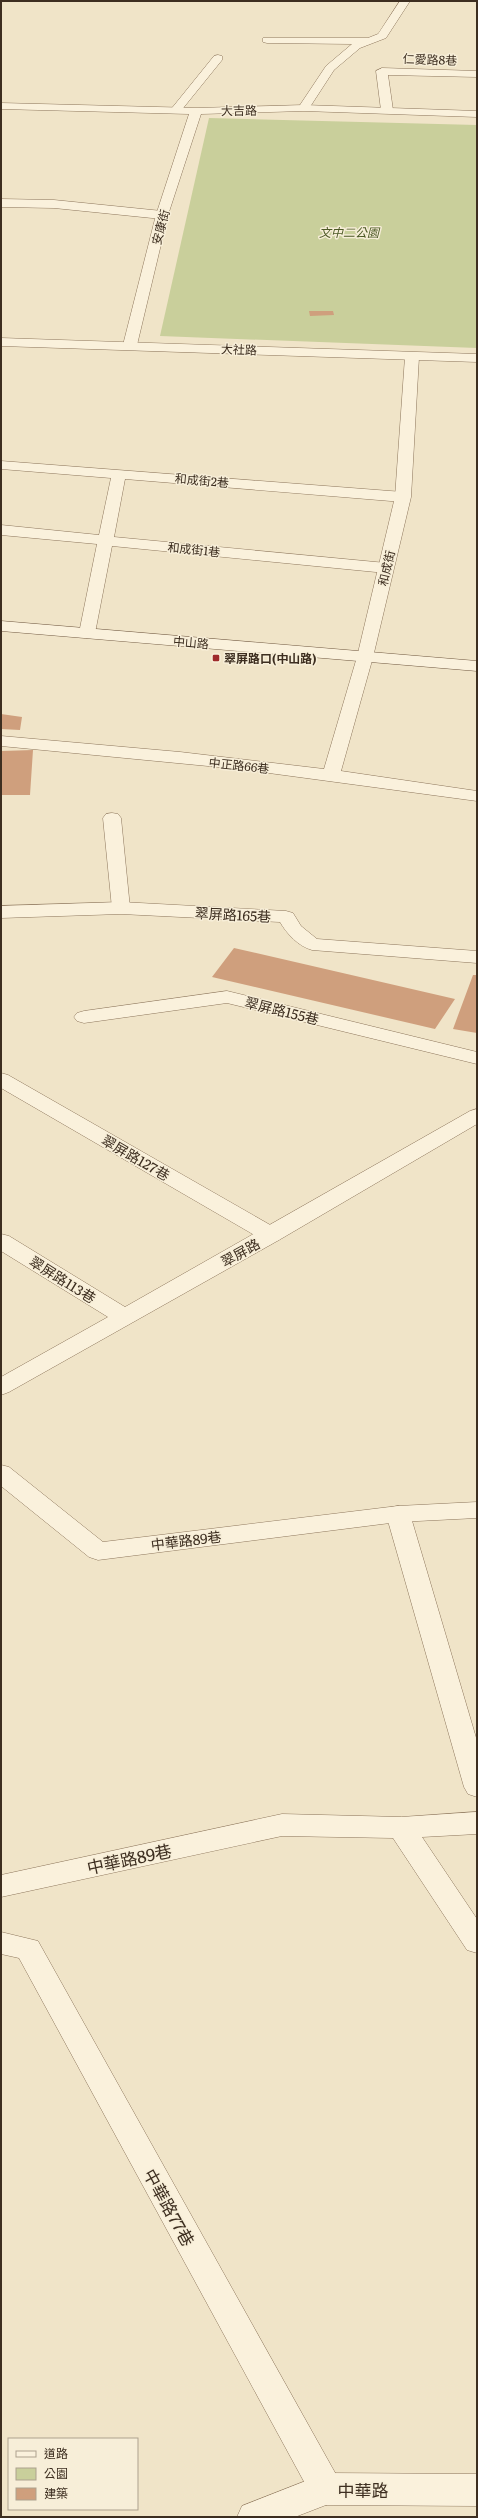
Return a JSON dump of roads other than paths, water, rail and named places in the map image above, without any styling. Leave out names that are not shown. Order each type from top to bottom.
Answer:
[{"type":"street","points":[[304,108],[330,68],[356,46],[382,36],[389,28],[405,1]]},
{"type":"street","points":[[267,40],[372,41]]},
{"type":"street","points":[[176,110],[218,58]]},
{"type":"street","name":"仁愛路8巷","points":[[387,110],[382,71],[477,74]]},
{"type":"street","name":"大吉路","points":[[1,106],[196,111],[304,108],[477,114]]},
{"type":"street","name":"安康街","points":[[130,345],[162,215],[189,138],[196,111]]},
{"type":"street","points":[[1,203],[54,204],[162,215]]},
{"type":"street","name":"大社路","points":[[1,342],[130,345],[412,357],[477,358]]},
{"type":"street","name":"和成街","points":[[331,774],[365,656],[403,497],[412,357]]},
{"type":"street","name":"和成街2巷","points":[[1,465],[119,473],[403,497]]},
{"type":"street","points":[[87,633],[119,473]]},
{"type":"street","name":"和成街1巷","points":[[1,530],[386,568]]},
{"type":"street","name":"中山路","points":[[1,626],[477,666]]},
{"type":"street","name":"中正路66巷","points":[[1,741],[94,748],[331,774],[477,796]]},
{"type":"street","points":[[112,818],[121,908]]},
{"type":"street","name":"翠屏路165巷","points":[[1,912],[121,908],[286,917],[294,930],[312,944],[477,957]]},
{"type":"street","name":"翠屏路155巷","points":[[84,1016],[227,997],[477,1058]]},
{"type":"street","name":"翠屏路127巷","points":[[1,1079],[271,1235]]},
{"type":"street","name":"翠屏路","points":[[1,1387],[271,1235],[477,1115]]},
{"type":"street","name":"翠屏路113巷","points":[[1,1241],[125,1317]]},
{"type":"street","name":"中華路89巷","points":[[1,1473],[98,1551],[398,1514],[477,1510]]},
{"type":"street","points":[[398,1514],[477,1786]]},
{"type":"street","name":"中華路89巷","points":[[1,1886],[282,1825],[401,1828],[477,1823]]},
{"type":"street","points":[[401,1828],[477,1942]]},
{"type":"street","name":"中華路77巷","points":[[1,1943],[28,1949],[326,2489]]},
{"type":"street","name":"中華路","points":[[254,2517],[326,2489],[477,2490]]},
{"type":"place","name":"翠屏路口(中山路)","points":[[216,658]]},
{"type":"park label","name":"文中二公園","points":[[349,232]]}]
